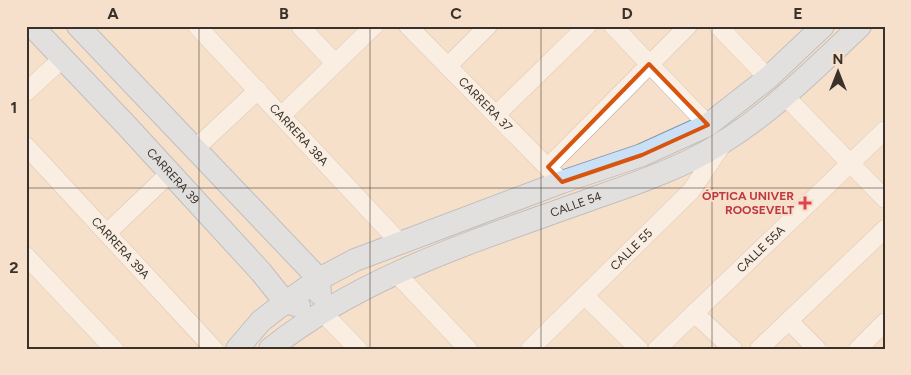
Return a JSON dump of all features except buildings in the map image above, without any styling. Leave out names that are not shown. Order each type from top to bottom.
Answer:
[{"type":"main road","name":"CARRERA 39","points":[[32,26],[128,126],[286,302]]},
{"type":"main road","name":"CALLE 54","points":[[236,349],[261,321],[286,302],[319,279],[355,260],[401,244],[555,175],[642,155],[708,125],[768,78],[823,26]]},
{"type":"main road","name":"CALLE 54","points":[[270,349],[322,312],[357,291],[396,273],[454,248],[647,179],[689,161],[725,142],[769,111],[860,26]]},
{"type":"main road","points":[[85,28],[153,104],[319,279],[322,312],[286,302]]},
{"type":"main road","points":[[88,85],[98,90],[112,86],[118,76],[117,65]]},
{"type":"main road","points":[[128,126],[124,116],[130,104],[143,100],[153,104]]},
{"type":"main road","points":[[296,254],[307,262],[324,267],[343,265],[355,260]]},
{"type":"main road","points":[[261,272],[268,285],[270,298],[261,321]]},
{"type":"street","name":"CARRERA 38A","points":[[197,26],[401,244]]},
{"type":"street","points":[[300,26],[335,64]]},
{"type":"street","points":[[282,115],[374,26]]},
{"type":"street","name":"CARRERA 37","points":[[408,26],[555,175]]},
{"type":"street","points":[[448,66],[488,26]]},
{"type":"street","points":[[496,115],[586,26]]},
{"type":"street","points":[[613,26],[708,125]]},
{"type":"street","points":[[555,175],[649,64],[688,26]]},
{"type":"street","points":[[718,26],[768,78]]},
{"type":"street","points":[[26,92],[63,58]]},
{"type":"street","points":[[196,148],[258,90]]},
{"type":"street","points":[[785,96],[885,200]]},
{"type":"street","name":"CALLE 55A","points":[[657,349],[885,130]]},
{"type":"street","name":"CALLE 55","points":[[530,349],[690,191],[725,142]]},
{"type":"street","name":"CARRERA 39A","points":[[26,146],[214,349]]},
{"type":"street","points":[[107,233],[170,173]]},
{"type":"street","points":[[760,349],[885,229]]},
{"type":"street","points":[[26,256],[114,349]]},
{"type":"street","points":[[396,273],[468,349]]},
{"type":"street","points":[[585,296],[638,349]]},
{"type":"street","points":[[322,312],[358,349]]},
{"type":"street","points":[[694,313],[733,349]]},
{"type":"street","points":[[788,321],[817,349]]},
{"type":"street","points":[[858,349],[885,322]]},
{"type":"highlighted area","points":[[649,64],[708,125],[642,155],[562,182],[548,167]]},
{"type":"place","name":"ÓPTICA UNIVER ROOSEVELT","points":[[805,203]]}]
